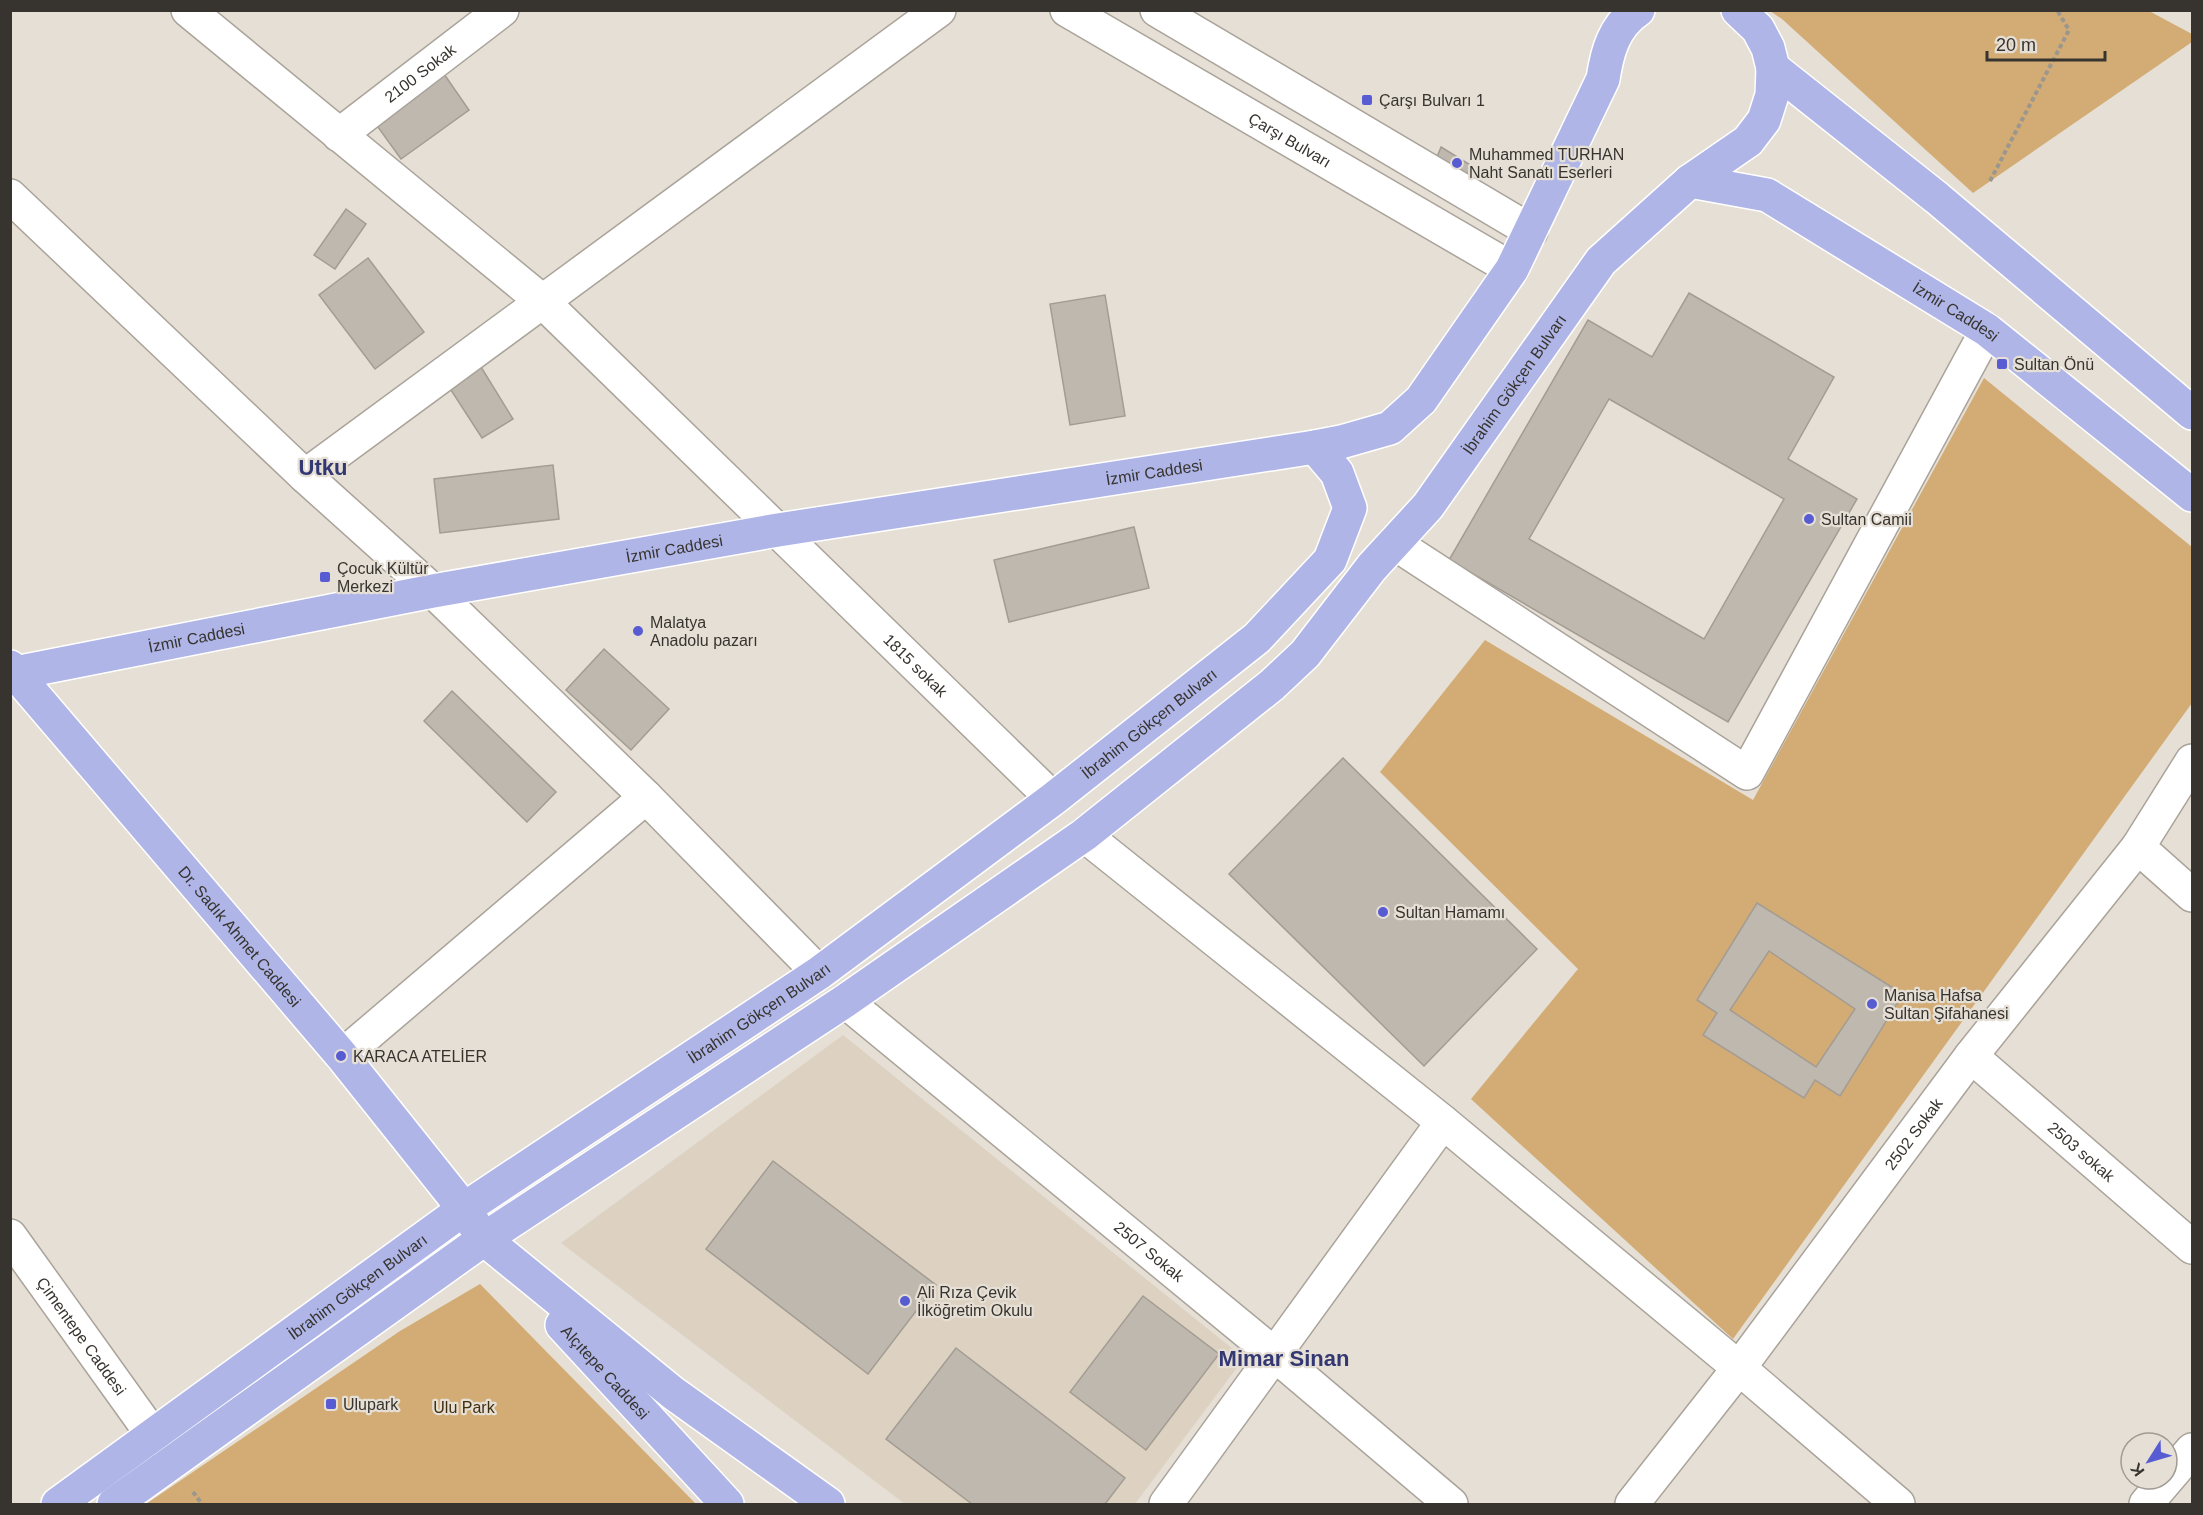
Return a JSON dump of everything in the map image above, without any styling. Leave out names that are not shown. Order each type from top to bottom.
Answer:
[{"type":"main road","points":[[1328,444],[1390,428],[1420,400],[1512,269],[1603,79],[1606,55],[1616,33],[1638,10]]},
{"type":"main road","points":[[1738,10],[1758,29],[1768,48],[1773,68],[1937,198],[2193,412]]},
{"type":"main road","name":"İbrahim Gökçen Bulvarı","points":[[114,1504],[484,1239],[845,1001],[1084,835],[1272,685],[1305,654],[1333,615],[1428,506],[1601,261],[1690,181],[1748,141],[1764,120],[1772,95],[1773,68]]},
{"type":"main road","name":"İzmir Caddesi","points":[[1690,181],[1767,195],[1987,330],[2193,495]]},
{"type":"main road","name":"İbrahim Gökçen Bulvarı","points":[[58,1504],[464,1209],[819,973],[1053,799],[1257,638],[1330,560],[1350,508],[1328,444]]},
{"type":"main road","name":"İzmir Caddesi","points":[[12,673],[433,591],[778,530],[1328,444]]},
{"type":"main road","name":"Dr. Sadık Ahmet Caddesi","points":[[12,673],[342,1056],[464,1209],[484,1239]]},
{"type":"main road","points":[[1053,799],[1084,835]]},
{"type":"main road","points":[[819,973],[845,1001]]},
{"type":"main road","points":[[484,1239],[673,1393],[828,1504]]},
{"type":"main road","name":"Alçıtepe Caddesi","points":[[484,1239],[727,1504]]},
{"type":"street","name":"1815 sokak","points":[[188,10],[542,301],[1053,799]]},
{"type":"street","name":"2100 Sokak","points":[[339,135],[502,10]]},
{"type":"street","points":[[305,476],[939,10]]},
{"type":"street","name":"Çarşı Bulvarı","points":[[1067,10],[1512,269]]},
{"type":"street","points":[[1157,10],[1531,231]]},
{"type":"street","points":[[10,196],[305,476],[433,591],[646,797],[819,973]]},
{"type":"street","points":[[1394,543],[1747,773],[1987,330]]},
{"type":"street","name":"2502 Sokak","points":[[1632,1504],[1739,1368],[1971,1056],[2138,847],[2193,762]]},
{"type":"street","points":[[342,1056],[646,797]]},
{"type":"street","points":[[1084,835],[1443,1122],[1739,1368],[1898,1504]]},
{"type":"street","points":[[2138,847],[2193,895]]},
{"type":"street","name":"2507 Sokak","points":[[845,1001],[1275,1354],[1451,1504]]},
{"type":"street","name":"2503 sokak","points":[[1971,1056],[2193,1247]]},
{"type":"street","points":[[1166,1504],[1443,1122]]},
{"type":"street","name":"Çimentepe Caddesi","points":[[10,1236],[152,1434]]},
{"type":"street","points":[[2146,1504],[2193,1450]]},
{"type":"path","points":[[1990,181],[2069,30],[2057,10]]},
{"type":"shaded area","name":"Ali Rıza Çevik İlköğretim Okulu","points":[[843,1035],[1244,1358],[1135,1504],[905,1504],[561,1243]]},
{"type":"green space","points":[[1770,11],[2149,11],[2192,34],[2192,42],[1973,193],[1782,19]]},
{"type":"green space","points":[[1984,378],[2192,547],[2192,703],[1733,1339],[1471,1099],[1578,969],[1380,772],[1485,640],[1753,800]]},
{"type":"green space","name":"Ulu Park","points":[[480,1284],[696,1504],[146,1504],[400,1331]]},
{"type":"building","points":[[444,74],[469,110],[401,159],[375,123]]},
{"type":"building","name":"Muhammed TURHAN Naht Sanatı Eserleri","points":[[1441,147],[1477,169],[1473,179],[1437,157]]},
{"type":"building","points":[[346,209],[366,224],[335,269],[314,255]]},
{"type":"building","points":[[368,258],[424,332],[375,369],[319,295]]},
{"type":"building","name":"Sultan Camii","points":[[1689,293],[1834,377],[1788,459],[1857,499],[1728,722],[1449,560],[1588,320],[1652,357]],"holes":[[[1609,399],[1784,499],[1704,639],[1529,539]]]},
{"type":"building","points":[[1105,295],[1125,416],[1070,425],[1050,304]]},
{"type":"building","points":[[481,367],[513,419],[482,438],[449,387]]},
{"type":"building","points":[[553,465],[559,519],[440,533],[434,479]]},
{"type":"building","points":[[1134,527],[1149,588],[1009,622],[994,560]]},
{"type":"building","points":[[604,649],[669,709],[631,750],[566,690]]},
{"type":"building","points":[[452,691],[556,792],[527,822],[424,721]]},
{"type":"building","name":"Sultan Hamamı","points":[[1343,758],[1537,949],[1424,1066],[1229,874]]},
{"type":"building","name":"Manisa Hafsa Sultan Şifahanesi","points":[[1757,903],[1903,994],[1840,1096],[1815,1080],[1804,1098],[1703,1035],[1717,1013],[1697,1000]],"holes":[[[1769,951],[1855,1009],[1816,1067],[1730,1010]]]},
{"type":"building","points":[[773,1161],[936,1285],[868,1374],[706,1249]]},
{"type":"building","points":[[1143,1296],[1219,1354],[1146,1450],[1070,1392]]},
{"type":"building","points":[[956,1348],[1125,1478],[1105,1504],[972,1504],[886,1439]]},
{"type":"place","name":"Çarşı Bulvarı 1","points":[[1367,100]]},
{"type":"place","name":"Muhammed TURHAN Naht Sanatı Eserleri","points":[[1457,163]]},
{"type":"place","name":"Sultan Önü","points":[[2002,364]]},
{"type":"place","name":"Sultan Camii","points":[[1809,519]]},
{"type":"place","name":"Çocuk Kültür Merkezi","points":[[325,577]]},
{"type":"place","name":"Malatya Anadolu pazarı","points":[[638,631]]},
{"type":"place","name":"Sultan Hamamı","points":[[1383,912]]},
{"type":"place","name":"Manisa Hafsa Sultan Şifahanesi","points":[[1872,1004]]},
{"type":"place","name":"KARACA ATELİER","points":[[341,1056]]},
{"type":"place","name":"Ali Rıza Çevik İlköğretim Okulu","points":[[905,1301]]},
{"type":"place","name":"Ulupark","points":[[331,1404]]},
{"type":"district","name":"Utku","points":[[323,467]]},
{"type":"district","name":"Mimar Sinan","points":[[1284,1358]]}]
